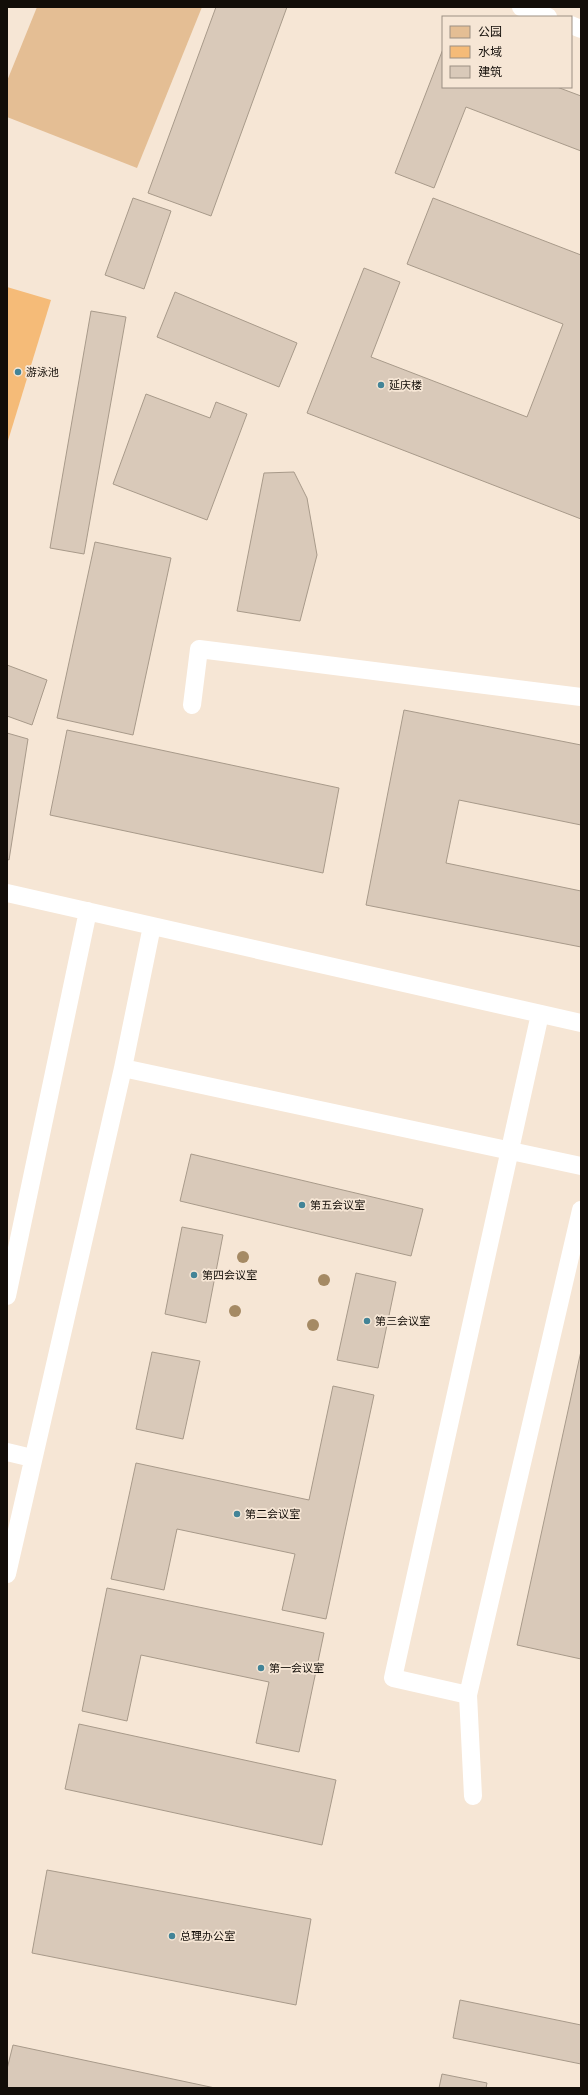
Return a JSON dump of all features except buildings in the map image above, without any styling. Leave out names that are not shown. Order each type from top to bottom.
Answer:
[{"type":"lane","points":[[521,7],[545,16]]},
{"type":"lane","points":[[192,705],[199,650],[581,697]]},
{"type":"lane","points":[[7,893],[581,1023]]},
{"type":"lane","points":[[7,1296],[88,911]]},
{"type":"lane","points":[[7,1574],[32,1458],[123,1068],[152,926]]},
{"type":"lane","points":[[468,1695],[393,1678],[540,1014]]},
{"type":"lane","points":[[123,1068],[581,1166]]},
{"type":"lane","points":[[473,1796],[468,1695],[581,1210]]},
{"type":"lane","points":[[7,1452],[32,1458]]},
{"type":"green space","points":[[37,7],[202,7],[137,168],[7,117],[7,81]]},
{"type":"water","name":"游泳池","points":[[7,287],[51,300],[7,444]]},
{"type":"place","name":"游泳池","points":[[18,372]]},
{"type":"place","name":"延庆楼","points":[[381,385]]},
{"type":"place","name":"第五会议室","points":[[302,1205]]},
{"type":"place","name":"第四会议室","points":[[194,1275]]},
{"type":"place","name":"第三会议室","points":[[367,1321]]},
{"type":"place","name":"第二会议室","points":[[237,1514]]},
{"type":"place","name":"第一会议室","points":[[261,1668]]},
{"type":"place","name":"总理办公室","points":[[172,1936]]}]
